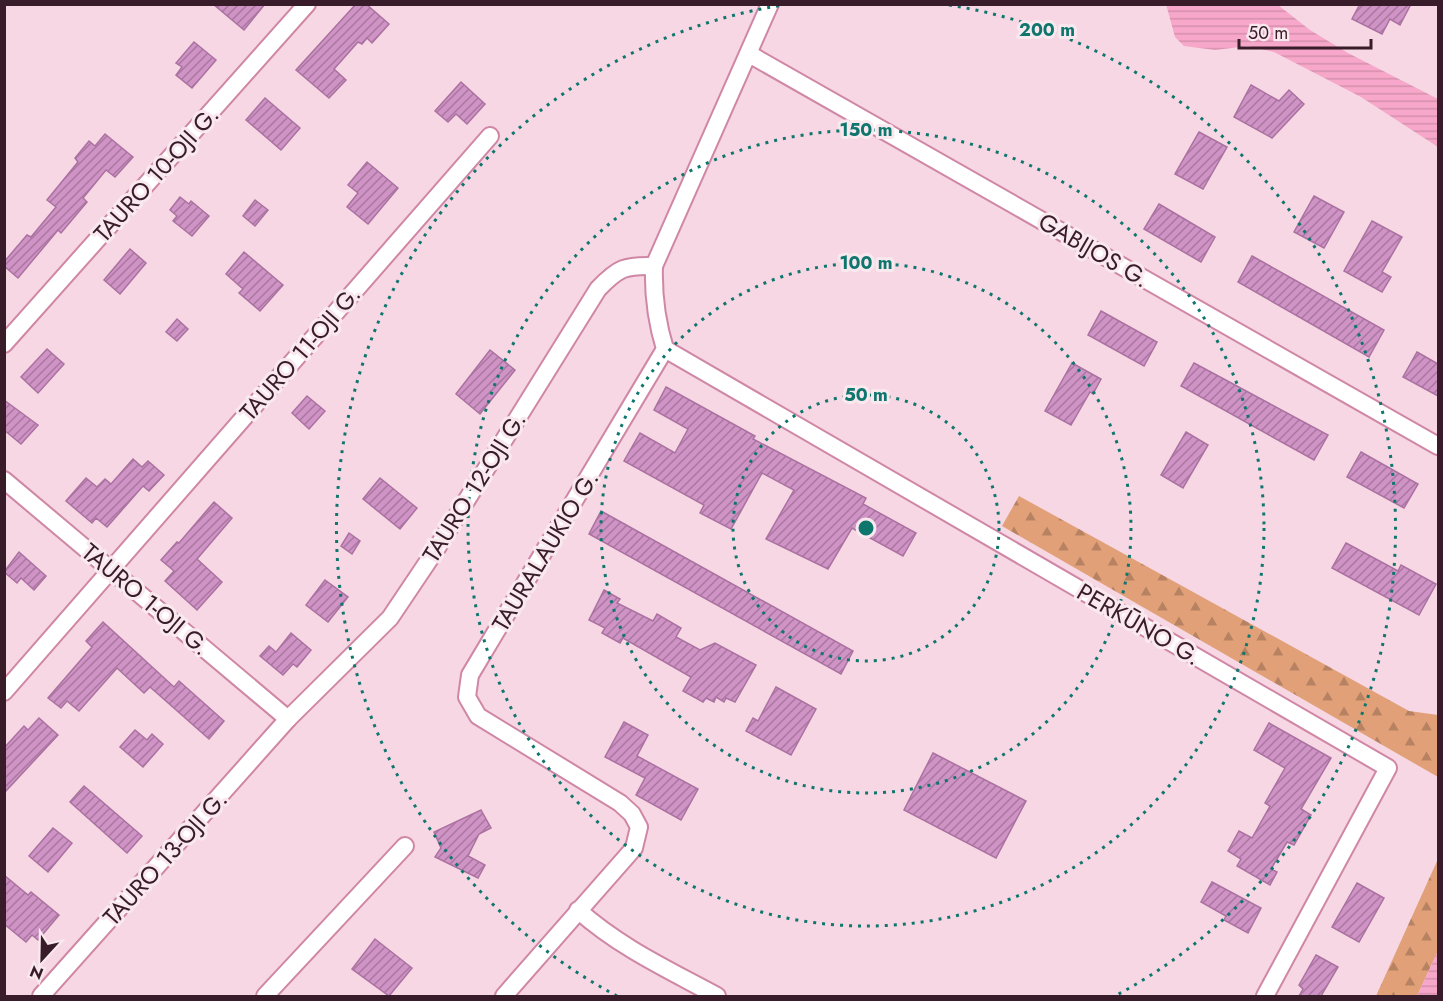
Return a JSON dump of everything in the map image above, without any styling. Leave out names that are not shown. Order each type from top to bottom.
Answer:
[{"type":"street","name":"TAURO 10-OJI G.","points":[[4,344],[307,4]]},
{"type":"street","points":[[665,350],[656,320],[654,266],[770,4]]},
{"type":"street","name":"GABIJOS G.","points":[[749,54],[1438,446]]},
{"type":"street","name":"TAURO 11-OJI G.","points":[[4,692],[490,136]]},
{"type":"street","name":"TAURO 12-OJI G.","points":[[288,719],[390,618],[435,551],[598,289],[613,274],[630,265],[654,266]]},
{"type":"street","name":"TAURALAUKIO G.","points":[[504,996],[634,848],[639,827],[632,814],[620,804],[478,716],[466,697],[470,675],[665,350]]},
{"type":"street","name":"PERKŪNO G.","points":[[665,350],[1388,768],[1265,996]]},
{"type":"street","name":"TAURO 1-OJI G.","points":[[4,480],[288,719]]},
{"type":"street","name":"TAURO 13-OJI G.","points":[[42,996],[288,719]]},
{"type":"street","points":[[265,996],[405,846]]},
{"type":"street","points":[[578,910],[616,940],[717,996]]},
{"type":"green space","points":[[1019,496],[1409,711],[1438,715],[1438,777],[1002,526]]},
{"type":"green space","points":[[1438,859],[1438,951],[1417,996],[1376,996]]},
{"type":"shaded area","points":[[1166,4],[1278,5],[1310,30],[1348,53],[1438,99],[1438,147],[1361,97],[1274,52],[1248,46],[1215,50],[1184,46],[1175,37]]},
{"type":"shaded area","points":[[1438,951],[1438,996],[1417,996]]},
{"type":"building","points":[[213,4],[265,4],[244,30]]},
{"type":"building","points":[[356,4],[366,4],[389,24],[372,43],[367,38],[362,44],[358,42],[334,69],[346,80],[329,98],[296,70]]},
{"type":"building","points":[[1360,4],[1411,4],[1400,25],[1390,19],[1382,34],[1352,19]]},
{"type":"building","points":[[194,42],[216,60],[192,88],[176,75],[182,67],[176,63]]},
{"type":"building","points":[[461,82],[485,104],[467,124],[456,114],[448,122],[435,111]]},
{"type":"building","points":[[1251,85],[1279,101],[1289,90],[1304,104],[1272,138],[1234,117]]},
{"type":"building","points":[[265,98],[300,128],[281,150],[246,120]]},
{"type":"building","points":[[1199,132],[1227,147],[1203,189],[1175,174]]},
{"type":"building","points":[[105,134],[133,157],[115,177],[106,170],[83,198],[87,202],[61,233],[58,230],[18,278],[4,266],[4,262],[27,235],[31,237],[56,207],[47,200],[78,162],[75,158],[89,141],[95,146]]},
{"type":"building","points":[[367,162],[398,188],[368,224],[347,207],[358,193],[348,185]]},
{"type":"building","points":[[1314,196],[1344,212],[1324,248],[1294,232]]},
{"type":"building","points":[[180,197],[189,204],[191,201],[209,216],[192,236],[173,221],[177,216],[170,210]]},
{"type":"building","points":[[255,200],[268,210],[255,226],[243,216]]},
{"type":"building","points":[[1159,204],[1215,237],[1201,262],[1144,229]]},
{"type":"building","points":[[1372,221],[1402,237],[1382,272],[1391,277],[1382,292],[1344,271]]},
{"type":"building","points":[[130,249],[146,263],[120,294],[104,280]]},
{"type":"building","points":[[244,252],[283,285],[260,311],[239,293],[243,289],[226,274]]},
{"type":"building","points":[[1252,256],[1384,330],[1369,357],[1238,282]]},
{"type":"building","points":[[1101,311],[1157,342],[1144,366],[1088,335]]},
{"type":"building","points":[[177,319],[188,329],[177,341],[166,332]]},
{"type":"building","points":[[47,349],[64,364],[38,393],[21,377]]},
{"type":"building","points":[[490,350],[515,370],[480,414],[456,394]]},
{"type":"building","points":[[1417,352],[1438,364],[1438,396],[1403,377]]},
{"type":"building","points":[[1072,363],[1101,379],[1093,394],[1090,392],[1071,425],[1045,411]]},
{"type":"building","points":[[1194,363],[1328,435],[1314,460],[1181,386]]},
{"type":"building","points":[[666,387],[755,436],[753,439],[866,498],[863,504],[916,533],[903,556],[852,528],[828,569],[766,539],[794,490],[762,473],[731,529],[700,513],[704,505],[624,461],[640,433],[675,453],[688,429],[654,410]]},
{"type":"building","points":[[307,396],[325,411],[309,429],[292,413]]},
{"type":"building","points":[[4,400],[38,425],[21,444],[4,430]]},
{"type":"building","points":[[1186,432],[1208,445],[1183,488],[1161,475]]},
{"type":"building","points":[[1361,452],[1418,484],[1404,508],[1347,477]]},
{"type":"building","points":[[133,459],[142,467],[148,461],[164,475],[149,491],[143,486],[107,527],[96,518],[92,523],[66,501],[86,478],[97,487],[105,479],[111,484]]},
{"type":"building","points":[[380,478],[417,508],[400,529],[363,499]]},
{"type":"building","points":[[214,502],[232,518],[197,559],[222,582],[197,610],[165,581],[174,571],[161,560],[177,542],[179,543]]},
{"type":"building","points":[[601,511],[853,651],[841,674],[589,534]]},
{"type":"building","points":[[349,533],[360,541],[352,554],[341,546]]},
{"type":"building","points":[[1346,543],[1398,571],[1401,565],[1436,584],[1419,615],[1332,568]]},
{"type":"building","points":[[19,552],[46,576],[34,590],[21,578],[17,583],[4,572]]},
{"type":"building","points":[[325,580],[348,597],[328,622],[306,605]]},
{"type":"building","points":[[604,590],[620,599],[617,603],[653,621],[657,614],[681,628],[676,637],[700,650],[715,643],[756,665],[735,702],[726,698],[724,702],[716,697],[714,702],[706,698],[703,702],[683,691],[691,677],[623,638],[620,643],[602,633],[605,628],[589,620]]},
{"type":"building","points":[[103,622],[174,687],[179,681],[224,721],[209,739],[150,687],[144,693],[117,668],[79,711],[67,701],[61,708],[48,698],[92,647],[86,641]]},
{"type":"building","points":[[291,633],[311,650],[297,667],[293,664],[283,675],[260,656],[269,646],[276,652]]},
{"type":"building","points":[[776,687],[816,709],[791,755],[746,731],[753,718],[758,721]]},
{"type":"building","points":[[39,718],[58,735],[4,793],[4,748],[24,726],[28,730]]},
{"type":"building","points":[[624,722],[648,735],[637,756],[698,789],[681,820],[636,795],[645,778],[605,757]]},
{"type":"building","points":[[1269,723],[1331,758],[1301,809],[1311,815],[1294,845],[1287,842],[1271,869],[1277,872],[1270,885],[1237,866],[1241,859],[1228,851],[1239,831],[1252,838],[1270,806],[1265,803],[1285,768],[1254,750]]},
{"type":"building","points":[[135,730],[147,740],[152,734],[163,744],[143,767],[120,747]]},
{"type":"building","points":[[933,753],[1026,801],[996,858],[904,810]]},
{"type":"building","points":[[84,786],[142,836],[127,853],[70,802]]},
{"type":"building","points":[[481,810],[491,828],[479,834],[468,856],[485,865],[478,878],[435,857],[441,848],[434,832]]},
{"type":"building","points":[[53,828],[72,843],[48,872],[29,856]]},
{"type":"building","points":[[4,875],[28,895],[31,892],[59,915],[38,940],[32,935],[26,942],[4,924]]},
{"type":"building","points":[[1212,882],[1261,908],[1248,933],[1224,920],[1226,916],[1201,902]]},
{"type":"building","points":[[1357,883],[1384,898],[1359,942],[1332,927]]},
{"type":"building","points":[[375,939],[412,968],[389,996],[352,969]]},
{"type":"building","points":[[1316,955],[1338,967],[1321,996],[1299,996],[1303,989],[1299,985]]}]
